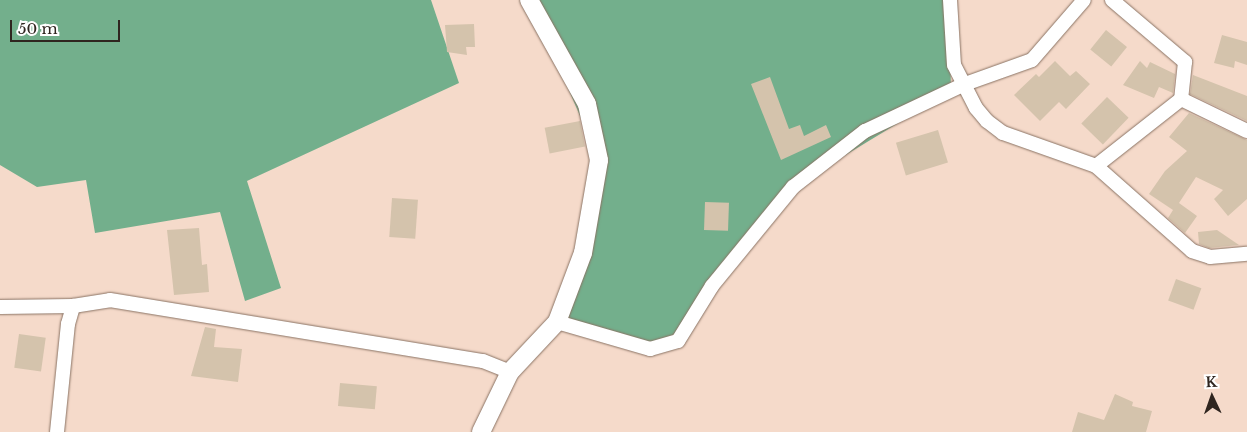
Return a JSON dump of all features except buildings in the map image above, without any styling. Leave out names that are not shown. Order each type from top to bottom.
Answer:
[{"type":"street","points":[[481,432],[510,372],[557,322],[583,252],[599,160],[587,104],[529,0]]},
{"type":"street","points":[[950,0],[954,66],[976,108],[1003,133],[1096,166],[1192,251],[1210,257],[1247,254]]},
{"type":"street","points":[[557,322],[650,349],[678,341],[712,286],[792,188],[865,130],[965,84],[1032,60],[1084,0]]},
{"type":"street","points":[[1096,166],[1181,99],[1185,62],[1112,0]]},
{"type":"street","points":[[1181,99],[1247,131]]},
{"type":"street","points":[[0,307],[73,306],[110,300],[484,361],[510,372]]},
{"type":"street","points":[[57,432],[68,324],[73,306]]},
{"type":"green space","points":[[0,0],[431,0],[459,83],[247,181],[281,288],[245,301],[220,212],[95,233],[86,180],[37,187],[0,165]]},
{"type":"green space","points":[[530,0],[949,0],[951,91],[793,187],[665,345],[557,322],[599,160]]}]
